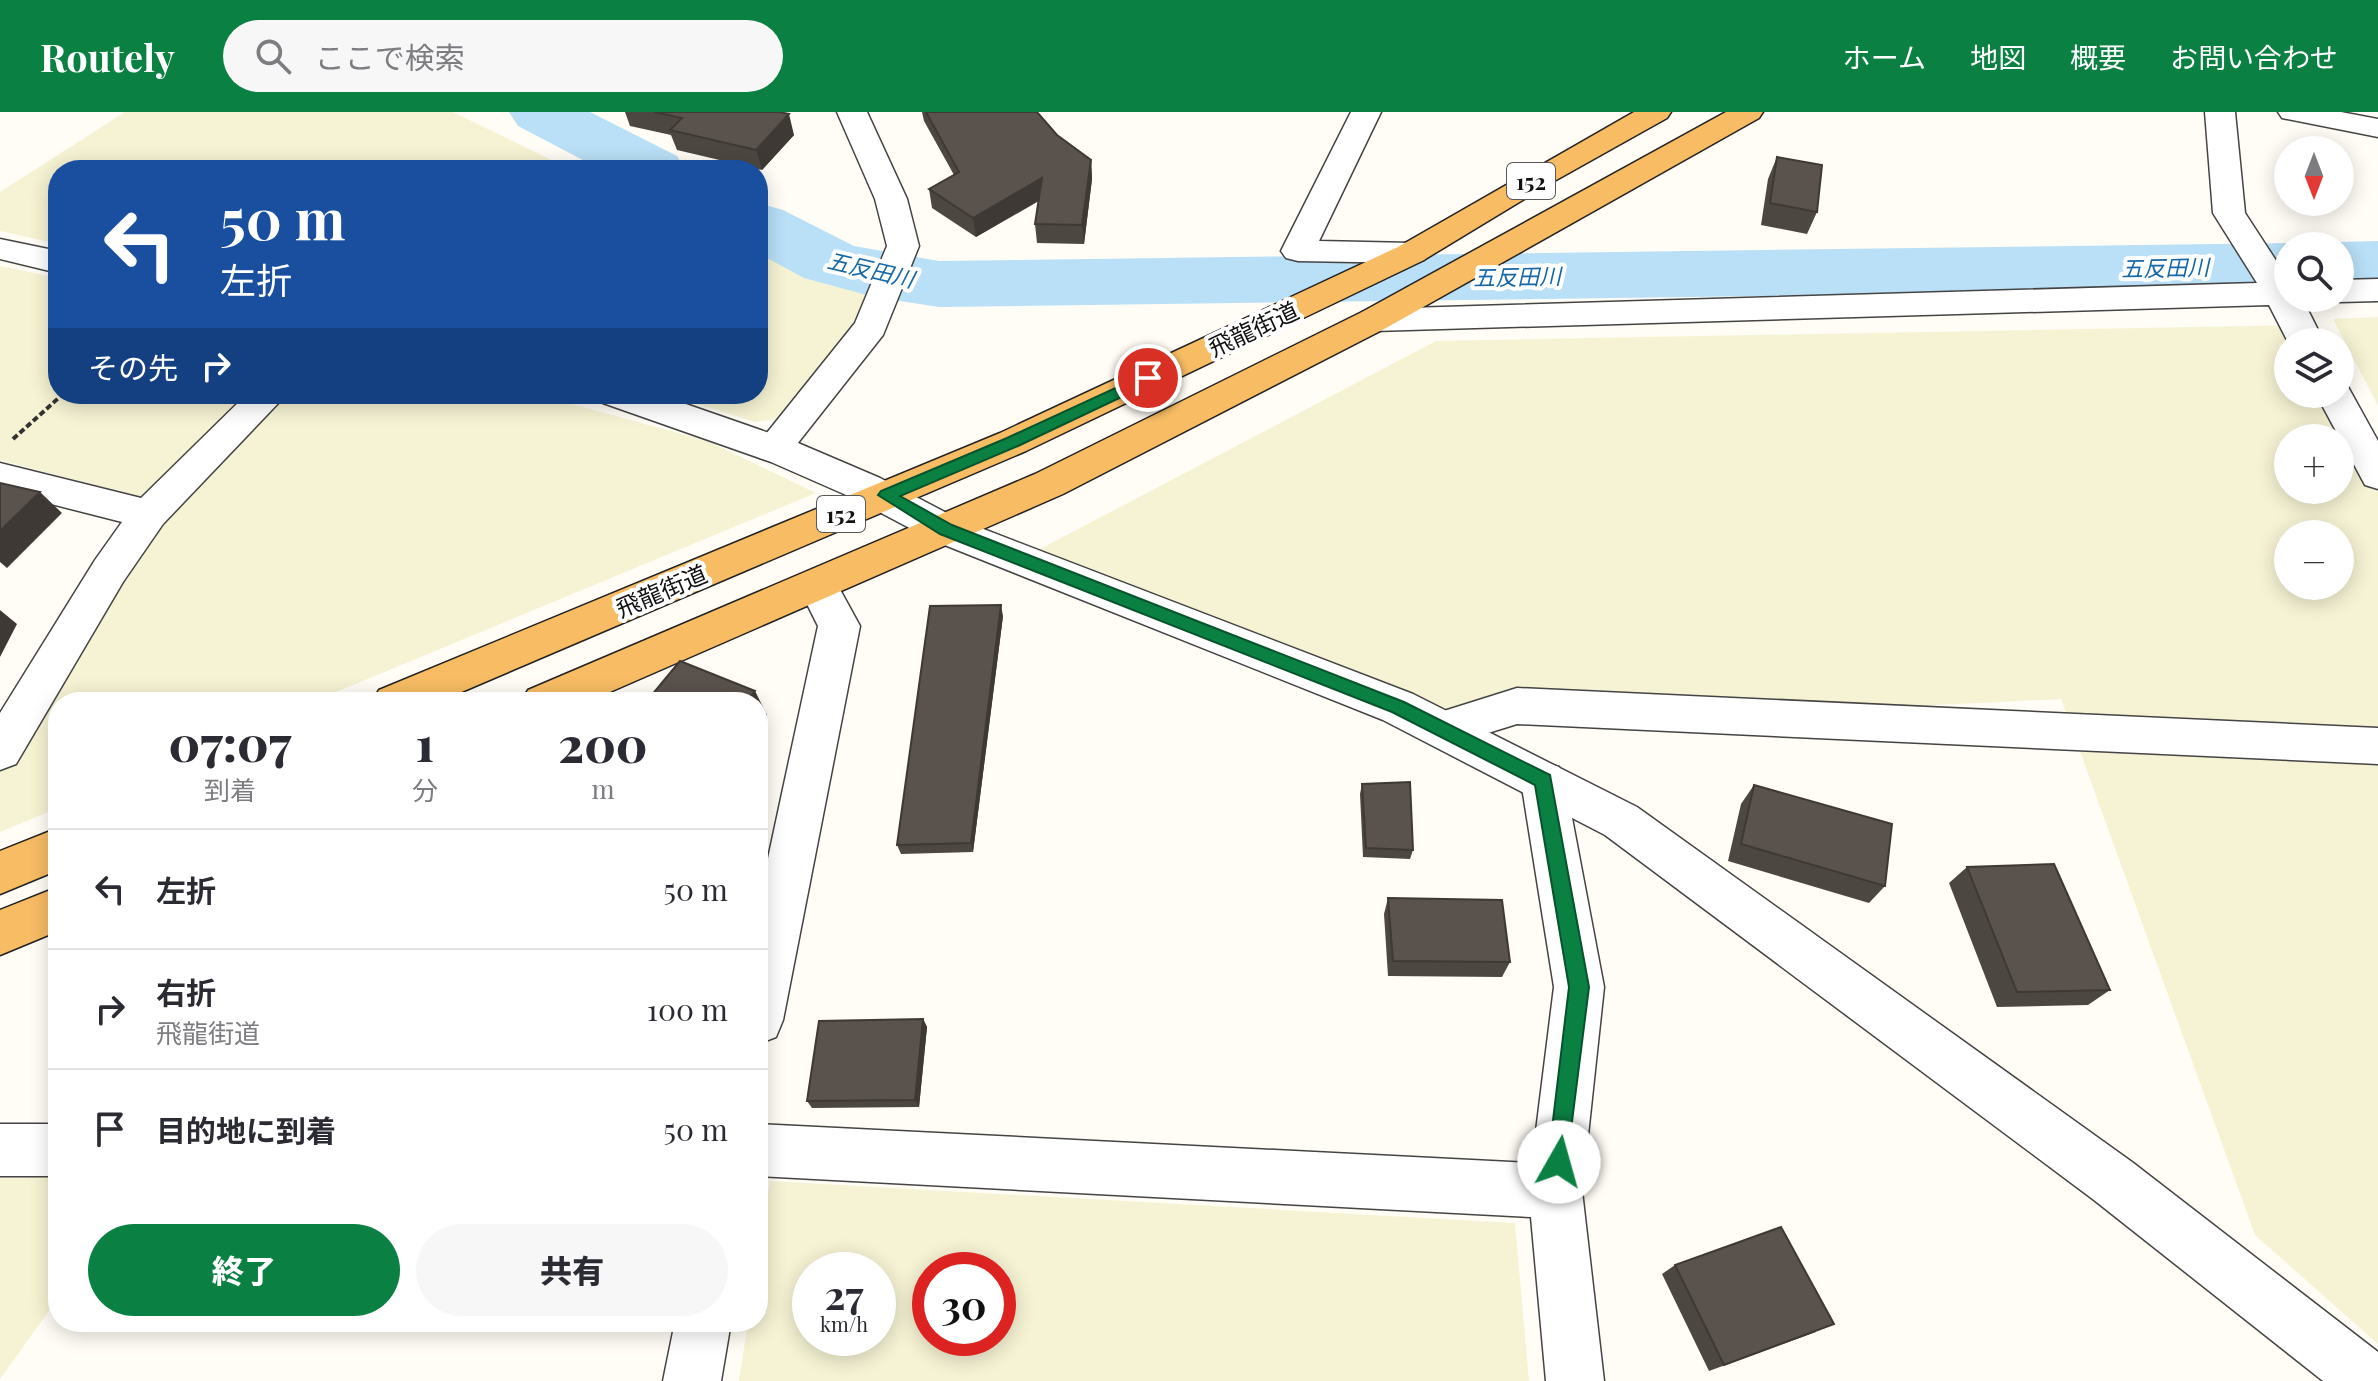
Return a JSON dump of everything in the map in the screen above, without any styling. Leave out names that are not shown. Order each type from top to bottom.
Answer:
[{"type":"highway","name":"飛龍街道","points":[[418,692],[1013,442],[1411,254],[1538,177],[1656,112]]},
{"type":"highway","name":"飛龍街道","points":[[567,692],[1049,484],[1382,316],[1748,112]]},
{"type":"highway","points":[[0,873],[48,852]]},
{"type":"highway","points":[[0,933],[48,913]]},
{"type":"street","points":[[773,449],[871,327],[903,246],[891,199],[852,112]]},
{"type":"street","points":[[1366,112],[1298,251],[1411,254]]},
{"type":"street","points":[[2220,112],[2229,213],[2244,240],[2274,281]]},
{"type":"street","points":[[2293,112],[2378,128]]},
{"type":"street","points":[[0,249],[48,260]]},
{"type":"street","points":[[1382,316],[2274,290]]},
{"type":"street","points":[[2354,291],[2378,290]]},
{"type":"street","points":[[0,751],[109,571],[149,514],[259,404]]},
{"type":"street","points":[[645,404],[773,449],[886,495],[946,530],[1398,707],[1621,821],[2113,1181],[2369,1381]]},
{"type":"street","points":[[2342,408],[2378,475]]},
{"type":"street","points":[[5,459],[149,514]]},
{"type":"street","points":[[768,971],[839,626],[818,586]]},
{"type":"street","points":[[1443,729],[1517,706],[2378,746]]},
{"type":"street","points":[[1543,781],[1579,987],[1555,1191],[1575,1381]]},
{"type":"street","points":[[0,1150],[48,1150]]},
{"type":"street","points":[[768,1151],[1555,1191]]},
{"type":"street","points":[[692,1381],[701,1332]]},
{"type":"path","points":[[5,459],[54,404]]},
{"type":"shaded area","points":[[125,112],[453,112],[551,160],[50,160]]},
{"type":"shaded area","points":[[48,161],[48,242],[0,231],[0,192]]},
{"type":"shaded area","points":[[768,254],[875,295],[786,418],[755,422],[697,404],[768,404]]},
{"type":"shaded area","points":[[0,266],[48,276],[48,404],[571,404],[708,441],[816,493],[336,692],[48,692],[48,812],[0,832],[0,744],[141,498],[0,460]]},
{"type":"shaded area","points":[[2378,317],[2378,406],[2354,360],[2354,328],[2338,328],[2333,319]]},
{"type":"shaded area","points":[[2297,325],[2295,328],[2274,328],[2274,408],[2337,408],[2345,424],[2274,424],[2274,504],[2354,504],[2354,444],[2378,493],[2378,1344],[2255,1235],[2061,699],[1443,729],[1023,558],[1436,341]]},
{"type":"shaded area","points":[[0,1175],[48,1175],[48,1312],[0,1379]]},
{"type":"shaded area","points":[[770,1181],[1515,1223],[1529,1381],[739,1381],[746,1332],[768,1332]]},
{"type":"building","points":[[654,112],[789,114],[756,150],[670,130],[682,118]]},
{"type":"building","points":[[926,112],[1037,112],[1057,135],[1091,160],[1082,225],[1035,224],[1042,178],[973,218],[929,189],[959,172]]},
{"type":"building","points":[[1777,157],[1822,165],[1817,212],[1770,203]]},
{"type":"building","points":[[0,483],[40,492],[0,531]]},
{"type":"building","points":[[1001,605],[971,843],[897,845],[930,606]]},
{"type":"building","points":[[680,661],[755,691],[754,692],[654,692]]},
{"type":"building","points":[[1410,782],[1413,850],[1366,848],[1362,784]]},
{"type":"building","points":[[1754,785],[1892,824],[1885,886],[1741,844]]},
{"type":"building","points":[[2054,864],[2110,990],[2017,992],[1967,867]]},
{"type":"building","points":[[1388,898],[1502,900],[1510,962],[1393,961]]},
{"type":"building","points":[[923,1019],[915,1100],[807,1101],[819,1021]]},
{"type":"building","points":[[1781,1227],[1834,1324],[1724,1365],[1675,1265]]},
{"type":"waterway","name":"五反田川","points":[[541,112],[634,160]]},
{"type":"waterway","name":"五反田川","points":[[768,230],[829,262],[874,274],[939,284],[2274,266]]},
{"type":"waterway","name":"五反田川","points":[[2354,265],[2378,264]]},
{"type":"route","points":[[1148,378],[1013,442],[886,495],[946,530],[1398,707],[1543,781],[1579,987],[1559,1162]]}]
